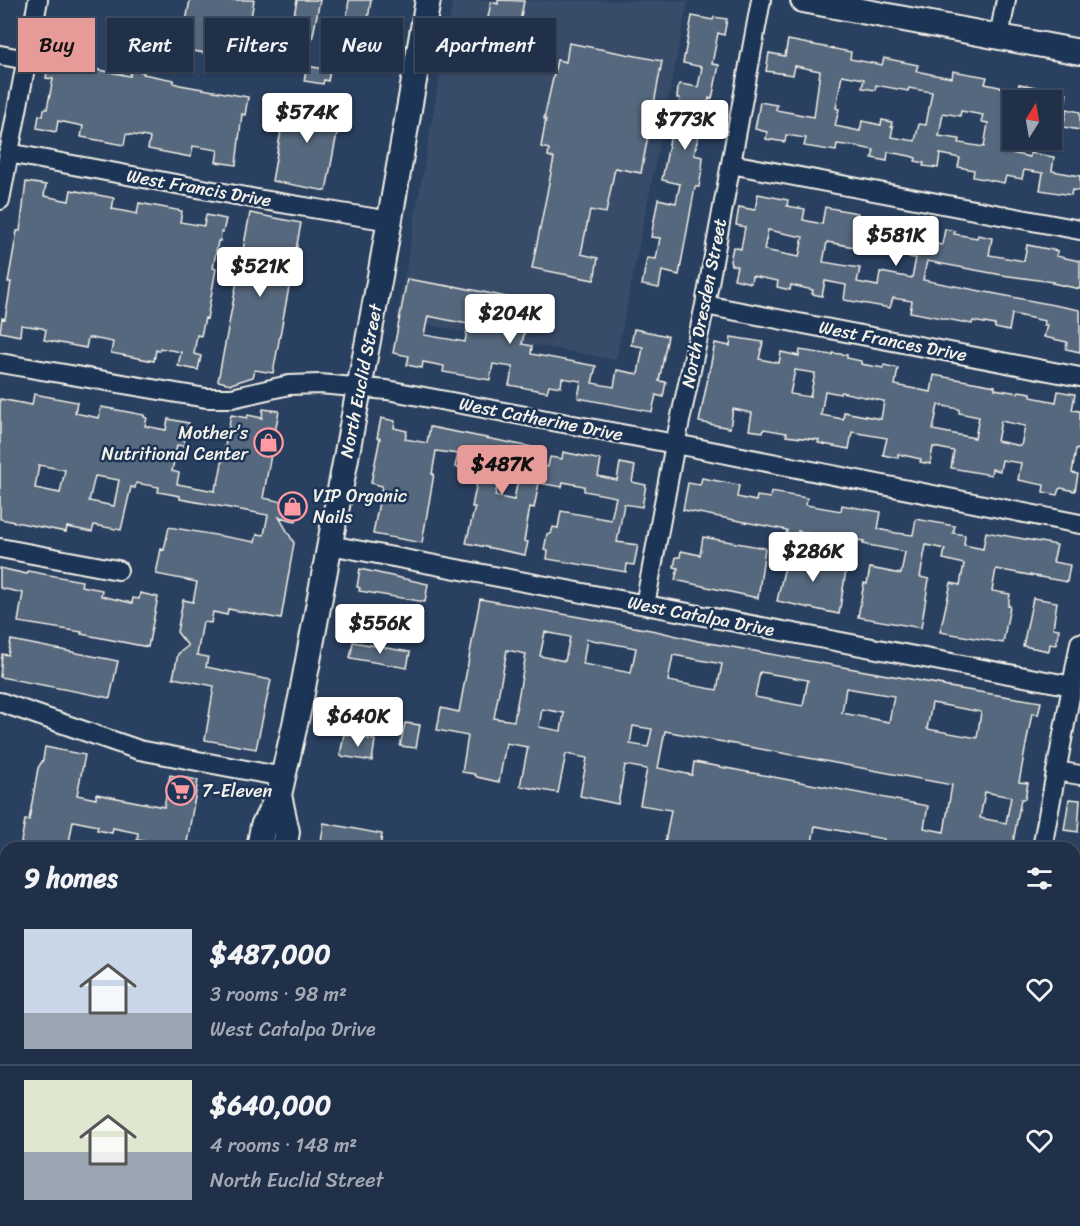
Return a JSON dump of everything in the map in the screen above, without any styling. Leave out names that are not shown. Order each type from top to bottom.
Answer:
[{"type":"main road","name":"North Euclid Street","points":[[260,842],[263,826],[281,786],[301,698],[390,221],[428,0]]},
{"type":"main road","points":[[803,0],[1080,52]]},
{"type":"main road","name":"North Euclid Street","points":[[281,786],[287,832],[285,842]]},
{"type":"street","points":[[35,18],[38,0]]},
{"type":"street","name":"North Dresden Street","points":[[645,605],[675,444],[705,305],[761,0]]},
{"type":"street","points":[[999,37],[1006,0]]},
{"type":"street","points":[[0,56],[18,59]]},
{"type":"street","points":[[0,200],[25,72]]},
{"type":"street","name":"West Francis Drive","points":[[8,153],[257,200],[390,221]]},
{"type":"street","points":[[731,164],[1080,230]]},
{"type":"street","name":"West Frances Drive","points":[[705,305],[1080,376]]},
{"type":"street","name":"West Catherine Drive","points":[[0,363],[207,398],[232,398],[289,385],[387,390],[1080,524]]},
{"type":"street","name":"West Catalpa Drive","points":[[330,545],[1072,686]]},
{"type":"street","points":[[0,548],[118,570]]},
{"type":"street","points":[[1043,842],[1080,643]]},
{"type":"street","points":[[0,705],[139,750],[281,786]]},
{"type":"street","points":[[1056,771],[1080,775]]},
{"type":"shaded area","points":[[453,0],[688,1],[616,360],[397,319],[440,72],[556,72],[556,18],[450,18]]},
{"type":"building","points":[[190,0],[254,0],[251,18],[205,18],[205,53],[193,51],[193,18],[187,18]]},
{"type":"building","points":[[297,0],[320,0],[312,40],[309,39],[309,18],[294,18]]},
{"type":"building","points":[[349,0],[371,0],[368,18],[346,18]]},
{"type":"building","points":[[498,0],[524,1],[521,18],[488,18],[491,2],[498,4]]},
{"type":"building","points":[[692,16],[713,20],[714,17],[727,19],[724,35],[718,33],[712,64],[719,65],[712,99],[709,98],[704,121],[707,122],[705,134],[699,133],[694,155],[703,157],[702,169],[699,187],[695,187],[679,275],[662,271],[659,288],[642,285],[647,258],[656,259],[660,238],[651,237],[658,199],[676,203],[680,184],[662,180],[680,98],[677,98],[678,87],[680,84],[698,87],[702,67],[683,63]]},
{"type":"building","points":[[788,40],[851,52],[850,59],[882,65],[884,58],[918,65],[916,71],[935,75],[952,78],[953,71],[987,77],[985,84],[1013,90],[1002,90],[1002,150],[1030,157],[1030,153],[1054,157],[1052,171],[1080,176],[1080,191],[1072,190],[1071,195],[1040,190],[1043,173],[1024,170],[1022,179],[1006,176],[1004,183],[973,177],[974,170],[958,167],[960,158],[940,154],[938,168],[923,166],[924,163],[915,161],[916,158],[910,156],[888,152],[887,161],[872,158],[874,150],[854,146],[837,144],[836,151],[804,146],[806,138],[786,135],[785,142],[766,139],[767,132],[755,129],[760,102],[777,105],[776,110],[814,117],[820,71],[795,66],[793,75],[766,71],[769,53],[785,56]],"holes":[[[842,75],[864,79],[862,88],[875,90],[876,85],[908,91],[909,88],[932,92],[926,125],[919,124],[915,141],[891,137],[892,122],[882,120],[881,125],[862,121],[860,131],[835,126]],[[961,111],[983,115],[981,122],[988,123],[984,147],[959,143],[960,139],[939,136],[943,113],[960,116]]]},
{"type":"building","points":[[569,43],[662,61],[641,173],[615,168],[606,213],[590,210],[581,254],[598,258],[594,280],[532,268],[554,158],[548,156],[549,149],[541,147],[546,119],[544,119],[557,60],[566,62]]},
{"type":"building","points":[[309,66],[321,68],[321,72],[330,72],[328,81],[324,80],[323,84],[304,81],[306,72],[309,72]]},
{"type":"building","points":[[95,69],[130,76],[131,72],[144,72],[143,74],[174,80],[173,83],[180,85],[248,97],[245,115],[242,114],[236,165],[216,162],[218,150],[193,146],[191,157],[148,149],[150,138],[147,137],[126,134],[124,145],[81,137],[83,126],[58,121],[56,132],[37,128],[39,115],[43,116],[44,109],[47,109],[53,79],[46,78],[47,72],[95,72]]},
{"type":"building","points":[[1019,84],[1051,90],[1018,90]]},
{"type":"building","points":[[1062,92],[1067,93],[1062,117]]},
{"type":"building","points":[[287,97],[342,107],[326,191],[272,181]]},
{"type":"building","points":[[1067,109],[1080,112],[1080,130],[1063,127]]},
{"type":"building","points":[[26,182],[46,185],[44,196],[69,201],[71,190],[114,198],[112,209],[137,214],[139,203],[182,211],[180,222],[204,226],[206,215],[226,219],[220,241],[218,241],[213,268],[216,269],[207,319],[205,318],[201,336],[197,335],[194,354],[201,356],[198,370],[178,366],[181,352],[160,348],[159,351],[156,350],[154,361],[111,353],[113,342],[88,338],[86,348],[44,340],[46,330],[42,328],[21,325],[20,336],[0,332],[8,302],[11,282],[8,282],[17,231],[20,231]]},
{"type":"building","points":[[758,194],[788,200],[787,206],[805,209],[803,220],[822,224],[825,207],[858,213],[854,229],[873,232],[875,223],[893,226],[894,219],[924,225],[921,242],[942,245],[945,229],[955,231],[954,234],[992,238],[989,255],[1024,261],[1027,245],[1058,251],[1056,256],[1080,261],[1080,289],[1053,282],[927,261],[923,280],[1080,310],[1080,352],[1066,349],[1067,342],[1044,337],[1047,325],[1044,325],[1045,321],[1031,318],[1012,314],[1009,331],[995,328],[995,325],[973,321],[972,324],[910,312],[912,301],[893,298],[890,308],[844,300],[846,285],[825,281],[822,296],[812,294],[813,290],[791,285],[790,290],[777,287],[778,281],[752,276],[751,283],[734,279],[737,266],[731,265],[730,261],[733,247],[741,249],[745,227],[736,225],[739,207],[755,210]],"holes":[[[768,230],[803,237],[799,257],[764,250]],[[827,242],[887,253],[888,246],[909,250],[908,257],[916,258],[912,278],[880,272],[878,286],[857,282],[860,268],[823,262]]]},
{"type":"building","points":[[250,213],[301,223],[273,373],[255,370],[253,377],[231,384],[218,381]]},
{"type":"building","points":[[407,279],[530,302],[522,344],[532,346],[531,354],[596,366],[592,383],[614,387],[617,370],[638,374],[643,347],[631,345],[634,329],[668,336],[659,381],[666,382],[663,397],[656,395],[652,412],[578,398],[581,381],[562,378],[561,387],[549,385],[547,392],[509,385],[513,367],[493,364],[490,380],[443,372],[444,366],[423,362],[422,368],[407,365],[409,356],[393,353]],"holes":[[[428,316],[468,324],[465,342],[424,335]]]},
{"type":"building","points":[[731,337],[763,342],[759,359],[779,363],[781,352],[799,356],[800,350],[847,355],[847,358],[861,361],[861,364],[898,368],[895,385],[931,392],[934,375],[995,386],[995,389],[1031,393],[1031,397],[1056,402],[1058,391],[1075,394],[1072,410],[1080,411],[1080,450],[1076,449],[1072,473],[1078,474],[1075,491],[1061,488],[1057,495],[1043,492],[1044,485],[1018,480],[1021,463],[1002,460],[1000,471],[992,469],[991,475],[951,468],[954,451],[933,447],[930,464],[920,462],[921,459],[898,454],[898,458],[883,455],[887,438],[852,432],[849,449],[818,443],[819,440],[786,436],[787,433],[764,429],[763,432],[749,430],[752,413],[733,409],[730,428],[699,422],[715,343],[730,346]],"holes":[[[795,370],[815,373],[810,397],[790,394]],[[825,391],[884,401],[881,419],[844,412],[843,419],[821,415]],[[938,405],[959,409],[959,413],[979,417],[975,438],[933,430]],[[1001,421],[1025,426],[1021,446],[997,441]]]},
{"type":"building","points":[[34,394],[77,402],[75,413],[99,418],[101,407],[144,415],[147,418],[145,426],[166,430],[168,419],[189,423],[183,446],[177,445],[172,471],[179,473],[177,484],[215,491],[231,415],[262,418],[263,409],[279,411],[263,498],[299,505],[296,521],[279,517],[294,543],[281,619],[228,609],[227,615],[213,612],[211,623],[203,622],[197,655],[208,657],[206,667],[271,680],[256,749],[205,740],[214,686],[173,678],[178,654],[188,646],[177,632],[183,600],[193,602],[197,582],[156,574],[161,549],[164,550],[169,527],[255,542],[257,534],[264,535],[268,515],[180,499],[180,496],[158,492],[159,487],[136,483],[135,488],[131,487],[121,530],[94,525],[92,532],[67,527],[66,532],[0,519],[0,399],[32,405]],"holes":[[[39,465],[65,470],[60,493],[35,488]],[[95,476],[119,480],[114,506],[89,501]]]},
{"type":"building","points":[[381,418],[395,421],[394,428],[407,431],[405,439],[427,443],[430,427],[532,447],[529,464],[548,467],[550,457],[562,459],[563,452],[601,460],[598,476],[617,480],[620,463],[635,466],[632,482],[646,485],[642,507],[624,504],[617,542],[638,545],[634,565],[627,564],[626,572],[547,559],[548,551],[544,550],[547,534],[551,534],[553,527],[558,528],[561,511],[611,520],[616,497],[584,491],[584,486],[563,482],[562,487],[539,483],[534,508],[530,507],[524,541],[528,542],[525,555],[466,543],[475,507],[472,507],[479,472],[455,467],[458,454],[436,451],[422,543],[373,534],[382,486],[371,483],[380,438],[377,438]],"holes":[[[500,475],[518,479],[514,500],[495,496]]]},
{"type":"building","points":[[702,478],[739,485],[737,497],[756,501],[757,496],[770,498],[771,492],[807,498],[806,505],[841,511],[842,505],[881,512],[878,529],[896,533],[913,535],[916,519],[955,526],[953,533],[965,535],[964,545],[983,549],[986,532],[1057,545],[1053,562],[1070,565],[1067,582],[996,569],[992,591],[1010,594],[1003,643],[940,632],[951,583],[960,585],[964,564],[943,559],[945,549],[926,545],[920,577],[929,579],[921,628],[858,617],[864,583],[867,584],[870,568],[901,574],[905,552],[863,544],[864,541],[840,538],[840,540],[798,531],[797,538],[786,536],[787,530],[683,510],[688,483],[700,485]]},
{"type":"building","points":[[703,537],[765,548],[758,598],[675,580],[678,568],[674,567],[676,557],[680,557],[681,551],[700,555]]},
{"type":"building","points":[[788,553],[847,564],[839,614],[777,601]]},
{"type":"building","points":[[0,568],[82,581],[81,586],[102,590],[101,596],[132,603],[133,598],[139,599],[140,593],[158,597],[148,647],[81,634],[82,632],[18,622],[23,593],[0,588]]},
{"type":"building","points":[[360,569],[428,584],[425,602],[359,591],[360,588],[357,587]]},
{"type":"building","points":[[1033,598],[1057,602],[1053,628],[1059,629],[1056,645],[1050,644],[1049,651],[1023,646]]},
{"type":"building","points":[[480,599],[943,686],[1041,702],[1038,715],[1032,713],[1019,782],[1028,783],[1025,799],[1021,799],[1013,842],[884,842],[884,839],[815,826],[812,842],[665,842],[671,810],[640,805],[647,769],[625,765],[618,804],[580,796],[587,758],[566,754],[558,793],[520,786],[528,747],[506,743],[499,782],[477,777],[474,774],[462,772],[468,736],[437,730],[441,708],[459,712]],"holes":[[[545,632],[570,637],[565,661],[540,656]],[[587,639],[636,648],[631,673],[583,664]],[[507,650],[526,654],[514,721],[494,718]],[[673,655],[722,664],[717,690],[668,681]],[[760,672],[808,680],[803,706],[755,697]],[[846,688],[894,696],[889,722],[842,713]],[[932,703],[981,712],[977,738],[927,729]],[[542,709],[564,713],[561,731],[539,727]],[[633,726],[652,729],[648,747],[630,744]],[[665,731],[952,785],[944,832],[924,828],[928,806],[694,762],[692,775],[658,768]],[[985,792],[1011,797],[1006,823],[980,818]]]},
{"type":"building","points":[[11,640],[118,661],[110,698],[0,677],[2,654],[8,655]]},
{"type":"building","points":[[353,642],[410,652],[407,668],[350,658]]},
{"type":"building","points":[[405,723],[420,725],[416,748],[400,746]]},
{"type":"building","points":[[344,734],[375,740],[372,761],[340,756]]},
{"type":"building","points":[[45,747],[85,755],[77,795],[96,799],[96,794],[164,807],[170,775],[198,780],[187,842],[137,840],[138,833],[113,828],[112,833],[97,830],[98,826],[73,821],[69,842],[21,842],[25,820],[29,820],[38,768],[43,760]]},
{"type":"building","points":[[1069,799],[1080,800],[1078,832],[1064,830]]},
{"type":"building","points":[[324,823],[382,834],[381,842],[321,842]]},
{"type":"place","name":"Mother’s Nutritional Center","points":[[269,443]]},
{"type":"place","name":"VIP Organic Nails","points":[[292,506]]},
{"type":"place","name":"7-Eleven","points":[[181,791]]}]
